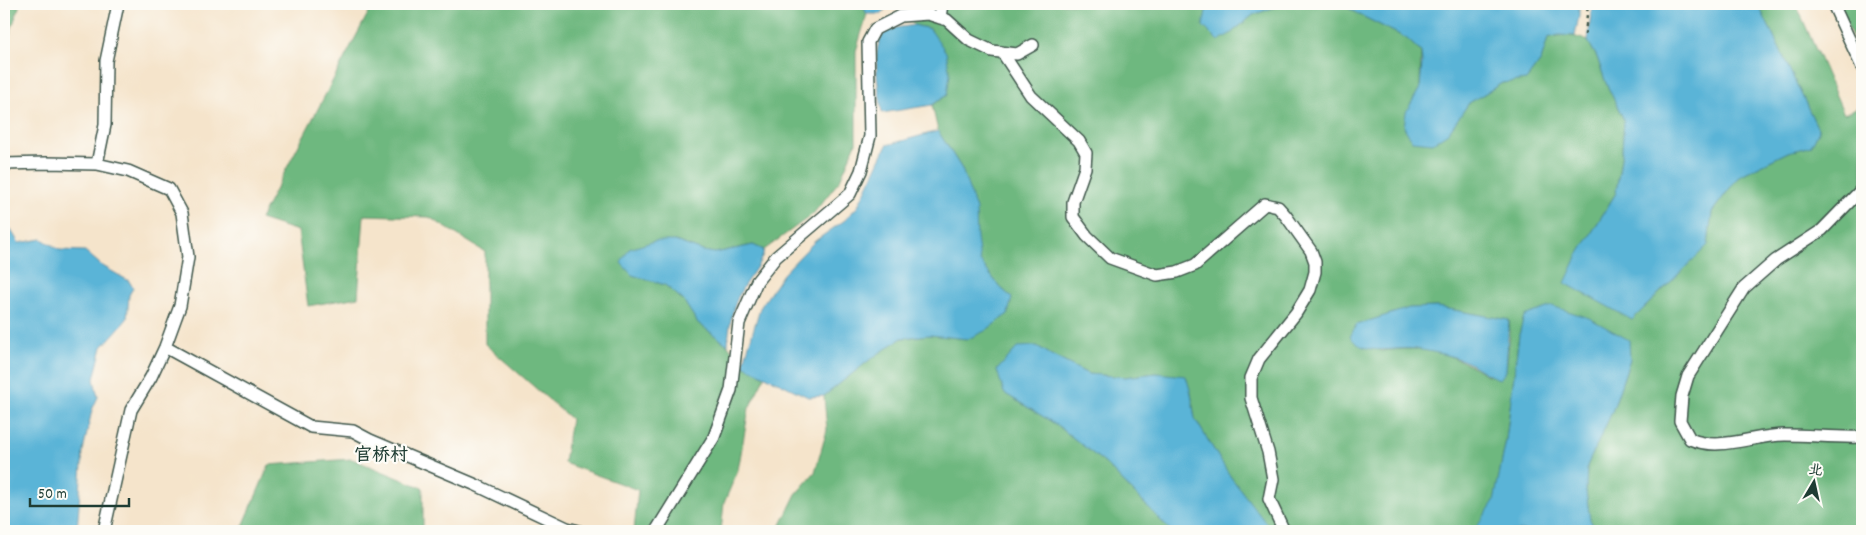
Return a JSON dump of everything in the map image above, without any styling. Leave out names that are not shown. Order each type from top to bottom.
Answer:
[{"type":"street","points":[[97,164],[105,125],[106,61],[118,4]]},
{"type":"street","points":[[940,18],[942,4]]},
{"type":"street","points":[[1833,4],[1862,67]]},
{"type":"street","points":[[656,531],[714,437],[730,390],[738,323],[757,281],[776,256],[850,194],[861,170],[870,136],[868,42],[874,29],[901,16],[928,14],[947,20],[969,40],[992,51],[1018,54],[1033,45]]},
{"type":"street","points":[[1002,52],[1031,96],[1079,141],[1086,153],[1085,168],[1073,202],[1074,217],[1087,236],[1110,258],[1157,275],[1177,272],[1195,266],[1265,204],[1278,207],[1311,251],[1315,262],[1315,272],[1310,290],[1296,313],[1258,359],[1251,378],[1251,398],[1268,452],[1273,478],[1269,499],[1284,531]]},
{"type":"street","points":[[4,164],[46,162],[97,164],[128,171],[169,189],[182,212],[188,258],[180,306],[165,347],[151,377],[131,410],[104,531]]},
{"type":"street","points":[[1862,189],[1822,230],[1776,260],[1744,288],[1688,376],[1682,396],[1680,421],[1690,439],[1701,444],[1726,443],[1783,435],[1835,438],[1862,437]]},
{"type":"street","points":[[165,347],[311,427],[354,431],[370,440],[476,485],[567,528],[579,531]]},
{"type":"path","points":[[1585,35],[1588,4]]},
{"type":"green space","points":[[4,4],[20,4],[4,50]]},
{"type":"green space","points":[[373,4],[862,4],[867,14],[856,51],[856,143],[840,180],[813,214],[764,250],[753,245],[715,253],[703,251],[675,241],[632,275],[665,285],[683,300],[698,323],[728,345],[743,365],[765,376],[749,408],[738,470],[724,503],[721,531],[634,531],[638,490],[564,463],[571,419],[485,344],[485,252],[429,217],[364,215],[358,297],[308,306],[298,231],[260,219]]},
{"type":"green space","points":[[896,4],[1210,4],[1206,11],[1230,34],[1253,15],[1283,4],[1342,4],[1406,38],[1421,52],[1420,88],[1407,112],[1448,133],[1469,103],[1502,83],[1526,80],[1541,60],[1548,38],[1568,36],[1588,41],[1597,57],[1606,83],[1624,120],[1616,193],[1578,255],[1632,320],[1708,245],[1712,212],[1739,176],[1788,152],[1811,146],[1819,131],[1758,4],[1796,4],[1844,114],[1862,105],[1862,531],[1597,531],[1590,520],[1586,491],[1587,466],[1612,412],[1630,359],[1524,317],[1519,335],[1506,440],[1494,502],[1474,531],[1295,531],[1287,523],[1268,527],[1230,476],[1195,419],[1191,393],[1156,373],[1125,377],[1088,374],[1037,346],[1004,393],[1057,425],[1106,464],[1171,531],[778,531],[796,494],[815,472],[827,430],[824,396],[872,358],[902,338],[930,335],[968,339],[1012,298],[999,286],[980,261],[962,169],[938,131],[932,105],[947,95],[931,29],[914,25]],"holes":[[[1437,307],[1509,320],[1510,333],[1506,371],[1489,376],[1462,361],[1433,351],[1412,349],[1381,351],[1356,325],[1410,308]]]},
{"type":"green space","points":[[1838,4],[1862,4],[1862,59]]},
{"type":"green space","points":[[352,459],[423,488],[423,531],[241,531],[269,465]]},
{"type":"water","points":[[862,4],[890,4],[881,14],[867,14]]},
{"type":"water","points":[[1210,4],[1283,4],[1253,15],[1230,34],[1218,41],[1203,26],[1206,11]]},
{"type":"water","points":[[1342,4],[1579,4],[1579,16],[1575,36],[1559,35],[1548,38],[1541,60],[1526,80],[1502,83],[1469,103],[1448,133],[1433,143],[1412,141],[1404,127],[1406,112],[1420,88],[1421,52],[1406,38]]},
{"type":"water","points":[[1592,4],[1758,4],[1819,131],[1811,146],[1788,152],[1739,176],[1712,212],[1708,245],[1632,320],[1565,283],[1578,255],[1616,193],[1622,152],[1624,120],[1606,83],[1597,57],[1588,41]]},
{"type":"water","points":[[914,25],[930,29],[946,52],[950,74],[947,95],[932,105],[882,113],[877,69],[878,46],[881,37],[887,31]]},
{"type":"water","points":[[938,131],[962,169],[976,209],[980,261],[999,286],[1012,298],[1008,314],[985,331],[968,339],[930,335],[902,338],[872,358],[824,396],[808,397],[743,365],[760,308],[783,274],[815,241],[845,220],[858,206],[887,145]]},
{"type":"water","points":[[4,219],[19,243],[42,239],[60,250],[85,251],[101,265],[129,281],[133,288],[129,295],[127,319],[102,347],[94,379],[98,397],[92,410],[83,451],[77,531],[4,531]]},
{"type":"water","points":[[655,241],[675,241],[703,251],[715,253],[753,245],[764,250],[760,261],[735,304],[730,324],[728,345],[698,323],[683,300],[665,285],[632,275],[621,263],[629,249]]},
{"type":"water","points":[[1552,306],[1589,318],[1629,340],[1630,359],[1612,412],[1587,466],[1586,491],[1590,520],[1597,531],[1474,531],[1494,501],[1506,440],[1519,335],[1524,316]]},
{"type":"water","points":[[1437,307],[1509,320],[1506,371],[1500,379],[1463,360],[1450,356],[1407,348],[1372,349],[1364,347],[1350,337],[1356,325],[1409,308]]},
{"type":"water","points":[[1037,346],[1088,374],[1125,377],[1156,373],[1186,376],[1195,419],[1230,476],[1272,531],[1171,531],[1106,464],[1057,425],[1004,393],[997,370],[1018,347]]},
{"type":"district","name":"官桥村","points":[[381,454]]}]
